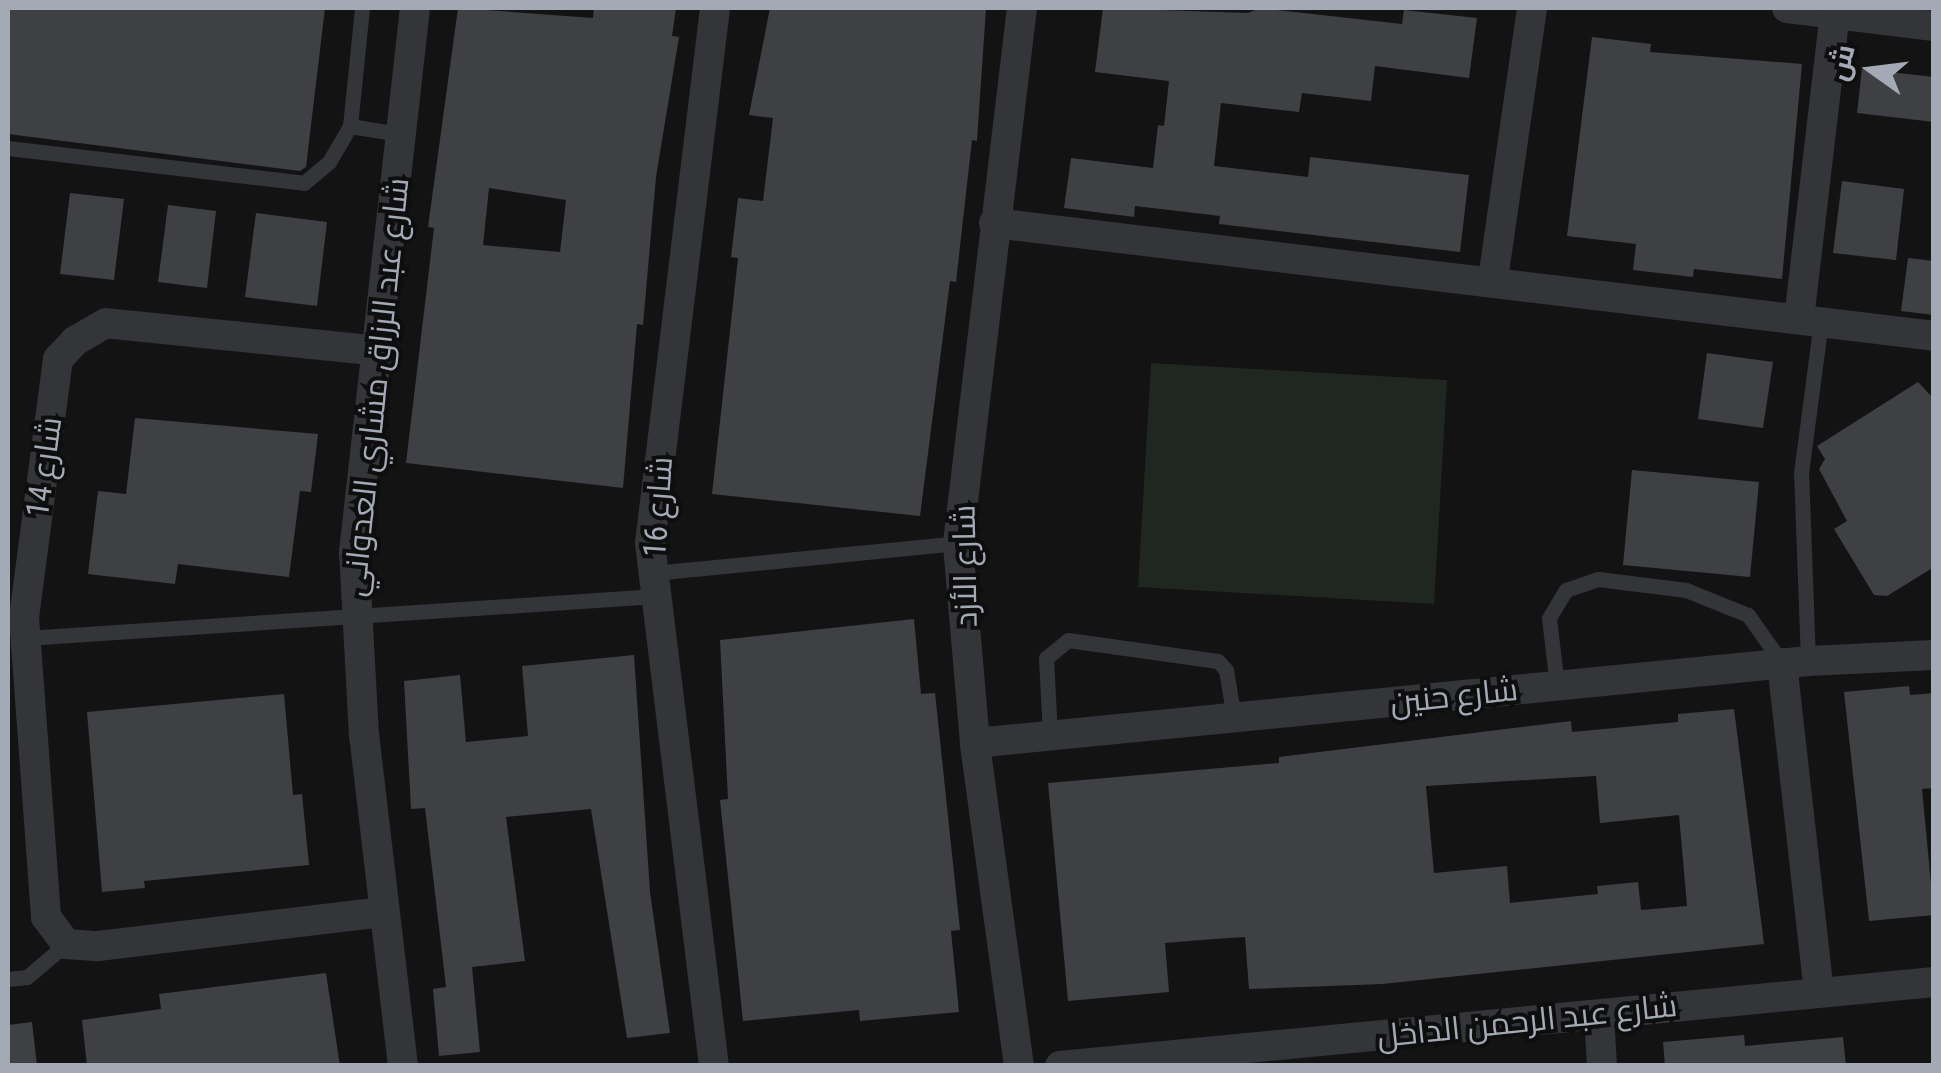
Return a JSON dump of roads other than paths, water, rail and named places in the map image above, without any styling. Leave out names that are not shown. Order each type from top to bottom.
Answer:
[{"type":"street","name":"شارع عبد الرزاق مشاري العدواني","points":[[403,1066],[383,912],[354,621],[354,552],[380,351],[415,8]]},
{"type":"street","name":"شارع 16","points":[[714,1066],[650,543],[715,8]]},
{"type":"street","name":"شارع الأزد","points":[[1019,1066],[975,744],[958,543],[1022,8]]},
{"type":"street","points":[[1493,279],[1532,8]]},
{"type":"street","points":[[1787,8],[1934,26]]},
{"type":"street","points":[[1810,320],[1835,14]]},
{"type":"street","points":[[994,223],[1493,279],[1934,336]]},
{"type":"street","name":"شارع 14","points":[[66,944],[46,917],[19,623],[58,359],[75,341],[106,322],[380,351]]},
{"type":"street","name":"شارع حنين","points":[[975,744],[1795,662],[1934,654]]},
{"type":"street","points":[[1795,662],[1819,992]]},
{"type":"street","points":[[66,944],[98,946],[383,912]]},
{"type":"street","name":"شارع عبد الرحمن الداخل","points":[[1060,1066],[1292,1055],[1599,1015],[1934,982]]},
{"type":"street","points":[[1599,1015],[1602,1066]]},
{"type":"lane","points":[[8,148],[304,182],[329,162],[350,126],[362,8]]},
{"type":"lane","points":[[350,126],[400,134]]},
{"type":"lane","points":[[1795,662],[1810,320]]},
{"type":"lane","points":[[19,623],[354,621],[958,543]]},
{"type":"lane","points":[[1557,686],[1549,618],[1566,590],[1598,578],[1686,590],[1748,616],[1795,662]]},
{"type":"lane","points":[[1050,736],[1046,658],[1068,640],[1218,661],[1226,670],[1234,718]]},
{"type":"lane","points":[[8,979],[27,978],[66,944]]}]
